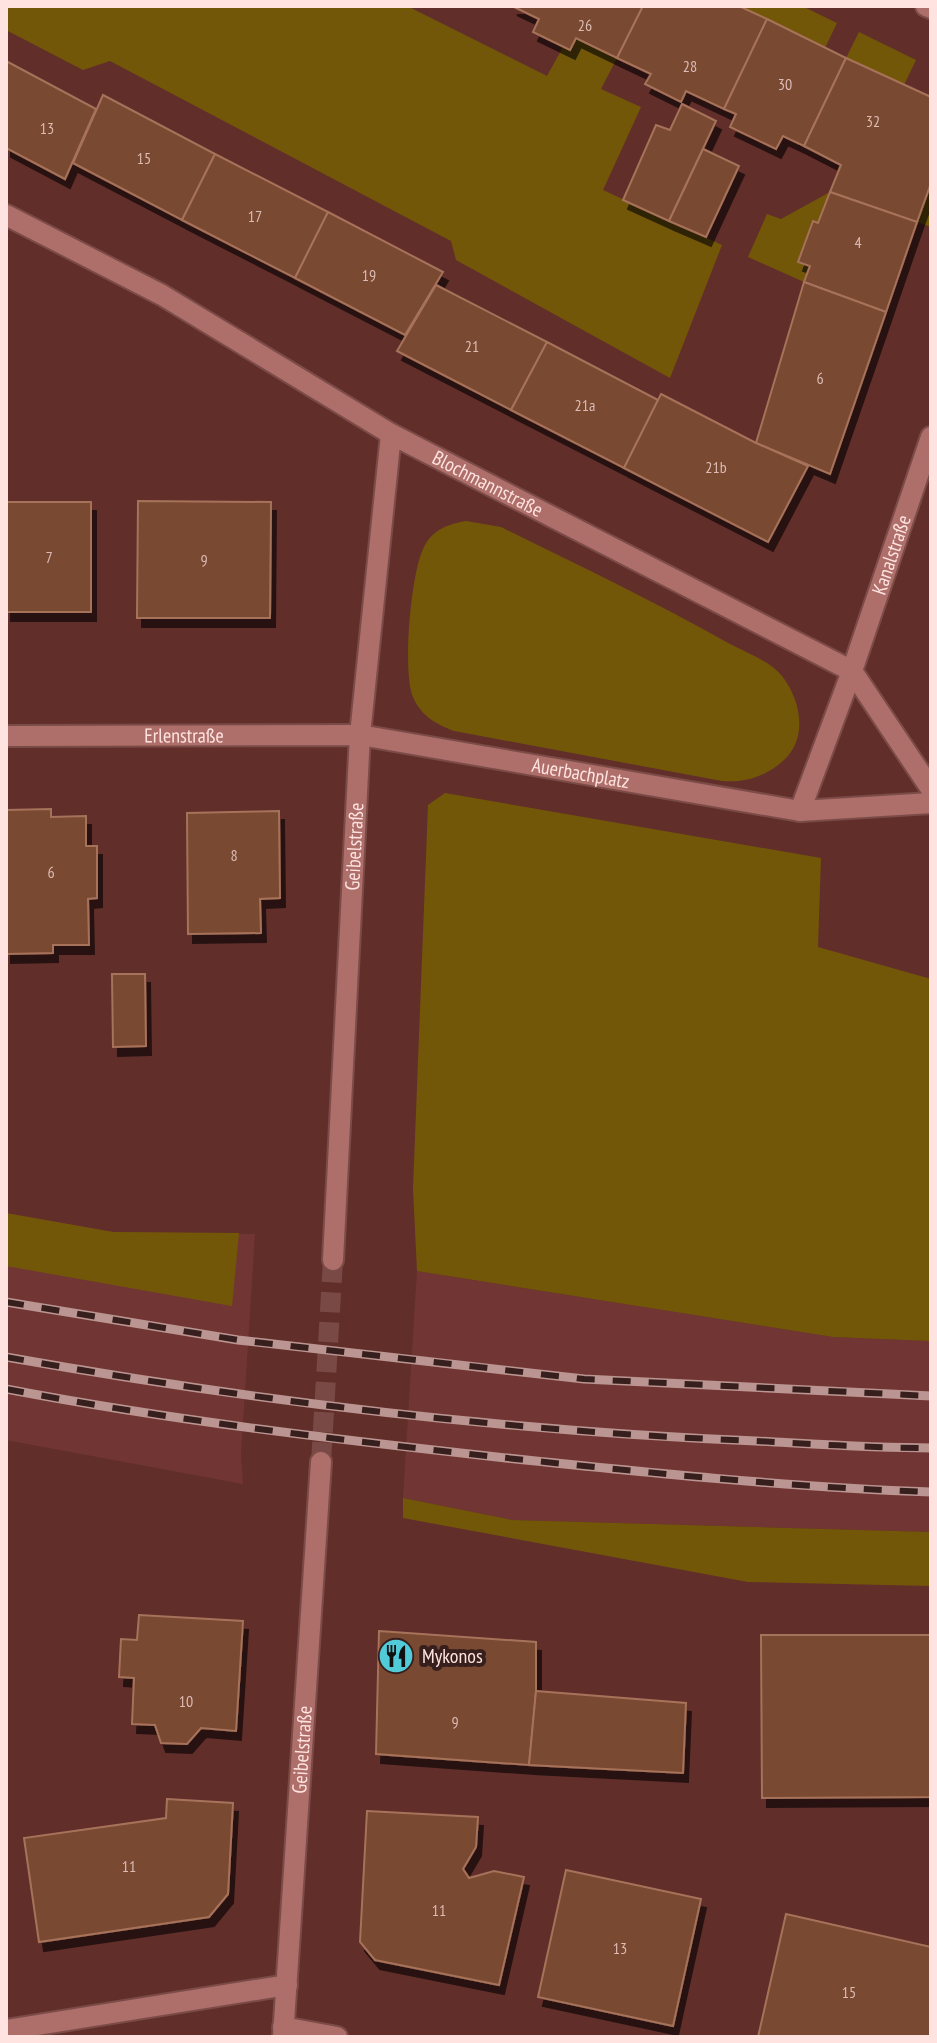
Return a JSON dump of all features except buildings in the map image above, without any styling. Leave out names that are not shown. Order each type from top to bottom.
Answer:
[{"type":"street","name":"Blochmannstraße","points":[[6,215],[162,295],[391,434],[852,671],[931,789]]},
{"type":"street","name":"Geibelstraße","points":[[333,1260],[360,735],[391,434]]},
{"type":"street","name":"Kanalstraße","points":[[852,671],[931,437]]},
{"type":"street","points":[[800,811],[852,671]]},
{"type":"street","name":"Erlenstraße","points":[[6,736],[360,735]]},
{"type":"street","name":"Auerbachplatz","points":[[360,735],[800,811],[931,803]]},
{"type":"street","name":"Geibelstraße","points":[[283,2032],[321,1462]]},
{"type":"street","points":[[6,2030],[287,1985]]},
{"type":"street","points":[[283,2032],[337,2037]]},
{"type":"shaded area","points":[[6,6],[407,6],[547,76],[563,47],[570,50],[576,38],[617,58],[601,89],[641,107],[603,190],[722,245],[670,378],[456,260],[451,241],[110,61],[83,70],[6,30]]},
{"type":"shaded area","points":[[739,6],[802,6],[837,23],[825,48]]},
{"type":"shaded area","points":[[859,32],[916,60],[904,85],[846,58]]},
{"type":"shaded area","points":[[931,183],[931,227],[917,222]]},
{"type":"shaded area","points":[[830,192],[818,223],[812,221],[798,261],[810,266],[804,282],[748,257],[767,214],[781,219]]},
{"type":"shaded area","points":[[466,521],[501,527],[771,666],[789,686],[797,707],[799,730],[792,751],[777,766],[763,774],[739,781],[722,781],[454,731],[430,718],[413,697],[408,666],[416,575],[425,545],[433,535],[448,526]]},
{"type":"shaded area","points":[[445,793],[821,858],[818,947],[931,979],[931,1341],[833,1337],[417,1271],[413,1189],[428,805]]},
{"type":"shaded area","points":[[6,1213],[113,1232],[255,1234],[241,1454],[243,1484],[6,1440]]},
{"type":"shaded area","points":[[6,1213],[113,1232],[239,1233],[232,1306],[6,1266]]},
{"type":"shaded area","points":[[417,1271],[833,1337],[931,1341],[931,1532],[512,1520],[403,1498]]},
{"type":"shaded area","points":[[403,1498],[512,1520],[931,1532],[931,1586],[748,1582],[403,1518]]},
{"type":"tunnel","points":[[321,1462],[333,1260]]},
{"type":"railway","points":[[6,1302],[238,1340],[584,1379],[931,1396]]},
{"type":"railway","points":[[6,1357],[192,1387],[473,1422],[662,1436],[931,1448]]},
{"type":"railway","points":[[6,1389],[189,1419],[435,1450],[714,1478],[931,1492]]},
{"type":"place","name":"Mykonos","points":[[396,1656]]}]
